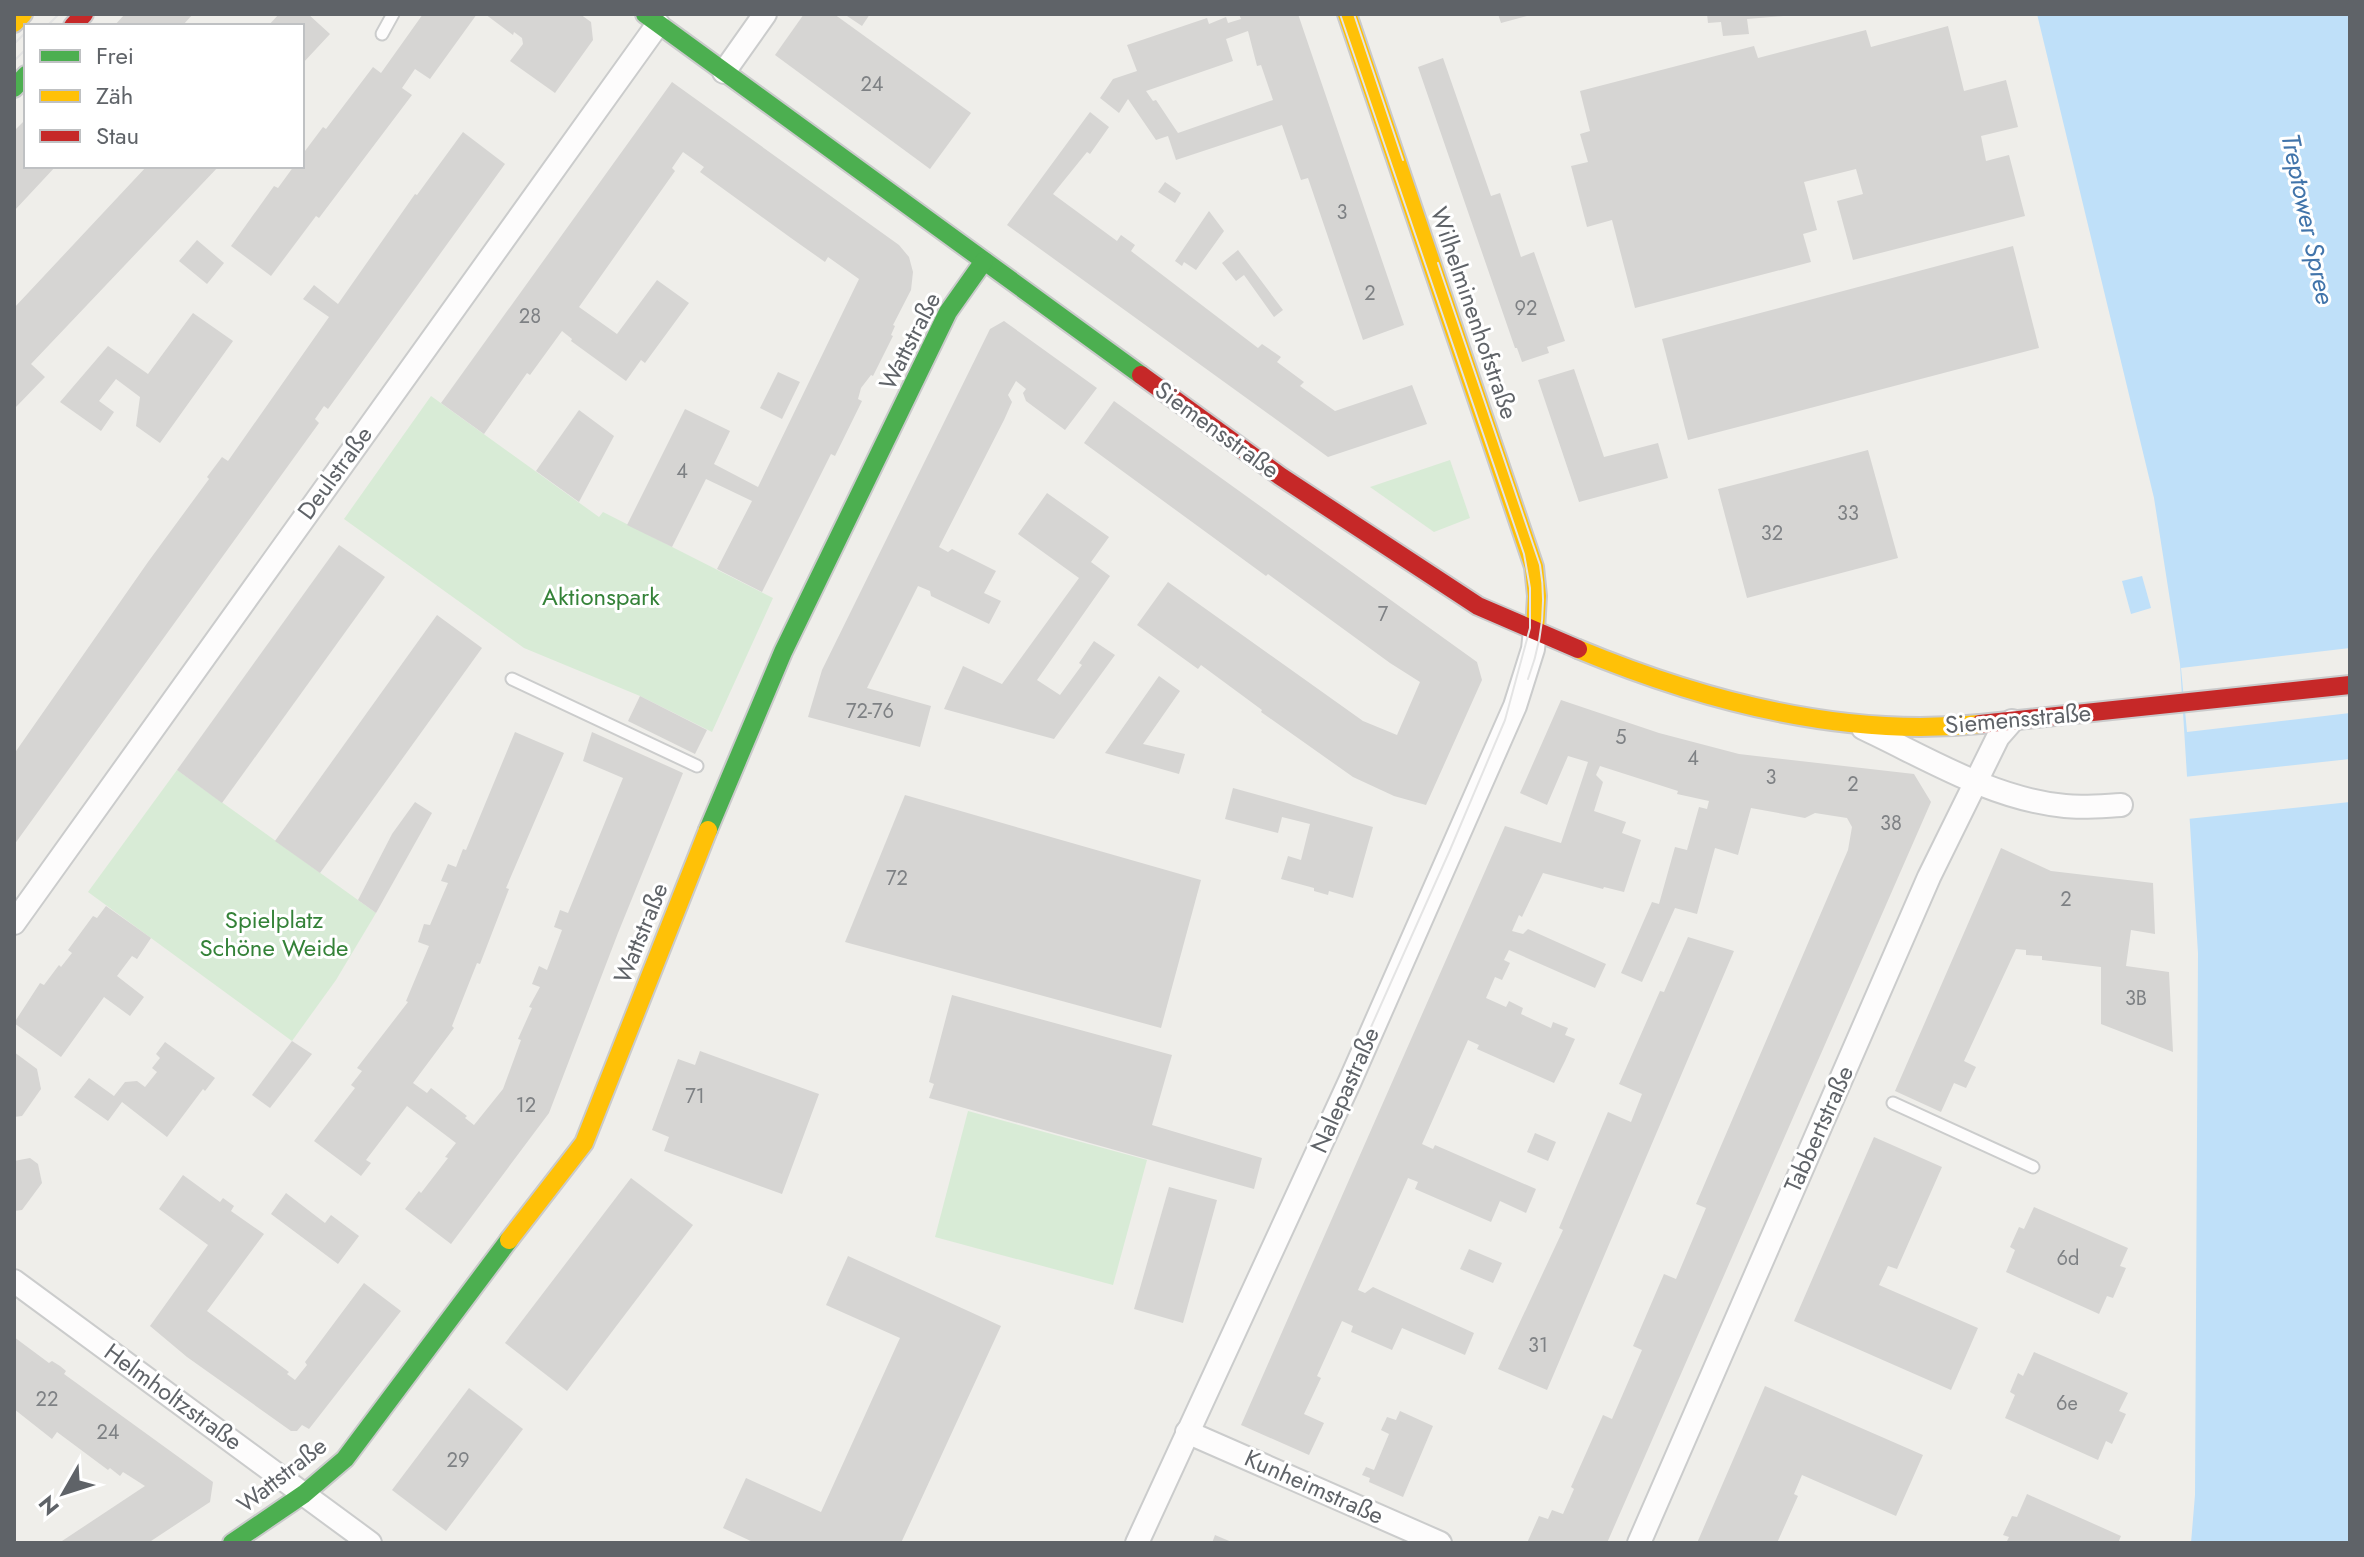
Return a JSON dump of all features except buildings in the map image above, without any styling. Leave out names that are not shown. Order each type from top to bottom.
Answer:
[{"type":"street","points":[[14,23],[23,14]]},
{"type":"street","points":[[724,72],[765,14]]},
{"type":"street","name":"Wilhelminenhofstraße","points":[[1347,14],[1534,567],[1537,596],[1535,630]]},
{"type":"street","name":"Siemensstraße","points":[[651,19],[1330,509],[1458,595],[1497,615],[1596,656],[1689,690],[1746,704],[1851,722],[1935,727],[2350,685]]},
{"type":"street","name":"Deulstraße","points":[[14,923],[651,19]]},
{"type":"street","name":"Wattstraße","points":[[232,1543],[304,1494],[345,1459],[463,1299],[584,1143],[722,795],[783,652],[948,312],[984,261]]},
{"type":"street","name":"Nalepastraße","points":[[1137,1543],[1350,1081],[1515,706],[1533,649],[1535,630]]},
{"type":"street","name":"Tabbertstraße","points":[[1639,1543],[1929,877],[1998,737],[2012,721]]},
{"type":"street","name":"Siemensstraße","points":[[1851,722],[1975,782],[2014,796],[2082,807],[2121,805]]},
{"type":"street","name":"Helmholtzstraße","points":[[14,1281],[370,1543]]},
{"type":"street","name":"Kunheimstraße","points":[[1187,1432],[1440,1543]]},
{"type":"lane","points":[[382,34],[393,14]]},
{"type":"lane","points":[[512,679],[697,766]]},
{"type":"lane","points":[[1893,1103],[2033,1167]]},
{"type":"green space","name":"Aktionspark","points":[[431,396],[599,517],[603,512],[773,598],[712,732],[640,696],[524,648],[344,519]]},
{"type":"green space","points":[[1450,460],[1470,518],[1434,532],[1370,487]]},
{"type":"green space","name":"Spielplatz Schöne Weide","points":[[177,770],[376,913],[336,980],[292,1041],[88,892]]},
{"type":"green space","points":[[968,1111],[1147,1160],[1113,1285],[935,1237]]},
{"type":"water","name":"Treptower Spree","points":[[2037,14],[2350,14],[2350,1543],[2191,1543],[2195,1495],[2198,953],[2180,664],[2154,498]]},
{"type":"water","points":[[2142,576],[2151,608],[2131,614],[2122,581]]},
{"type":"pier","points":[[2350,648],[2350,713],[2187,732],[2181,668]]},
{"type":"pier","points":[[2350,759],[2350,802],[2187,819],[2184,777]]},
{"type":"tram line","points":[[49,24],[59,14]]},
{"type":"tram line","points":[[1340,14],[1524,554],[1530,588],[1530,628],[1505,720],[1359,1054]]},
{"type":"tram line","points":[[1354,14],[1403,160]]},
{"type":"tram line","points":[[14,44],[24,34]]},
{"type":"tram line","points":[[14,61],[24,51]]},
{"type":"tram line","points":[[1438,263],[1540,565],[1542,623],[1528,679]]},
{"type":"traffic: fast","points":[[645,14],[1141,375]]},
{"type":"traffic: fast","points":[[14,88],[24,77]]},
{"type":"traffic: fast","points":[[708,830],[783,652],[948,312],[984,261]]},
{"type":"traffic: fast","points":[[232,1543],[304,1494],[345,1459],[509,1240]]},
{"type":"traffic: slow","points":[[14,23],[23,14]]},
{"type":"traffic: slow","points":[[1347,14],[1534,567],[1537,596],[1535,630]]},
{"type":"traffic: slow","points":[[1578,649],[1674,685],[1775,711],[1877,726],[1980,724]]},
{"type":"traffic: slow","points":[[509,1240],[584,1143],[708,830]]},
{"type":"traffic: jam","points":[[75,24],[84,14]]},
{"type":"traffic: jam","points":[[1141,375],[1280,476],[1478,606],[1578,649]]},
{"type":"traffic: jam","points":[[1980,724],[2350,685]]}]
